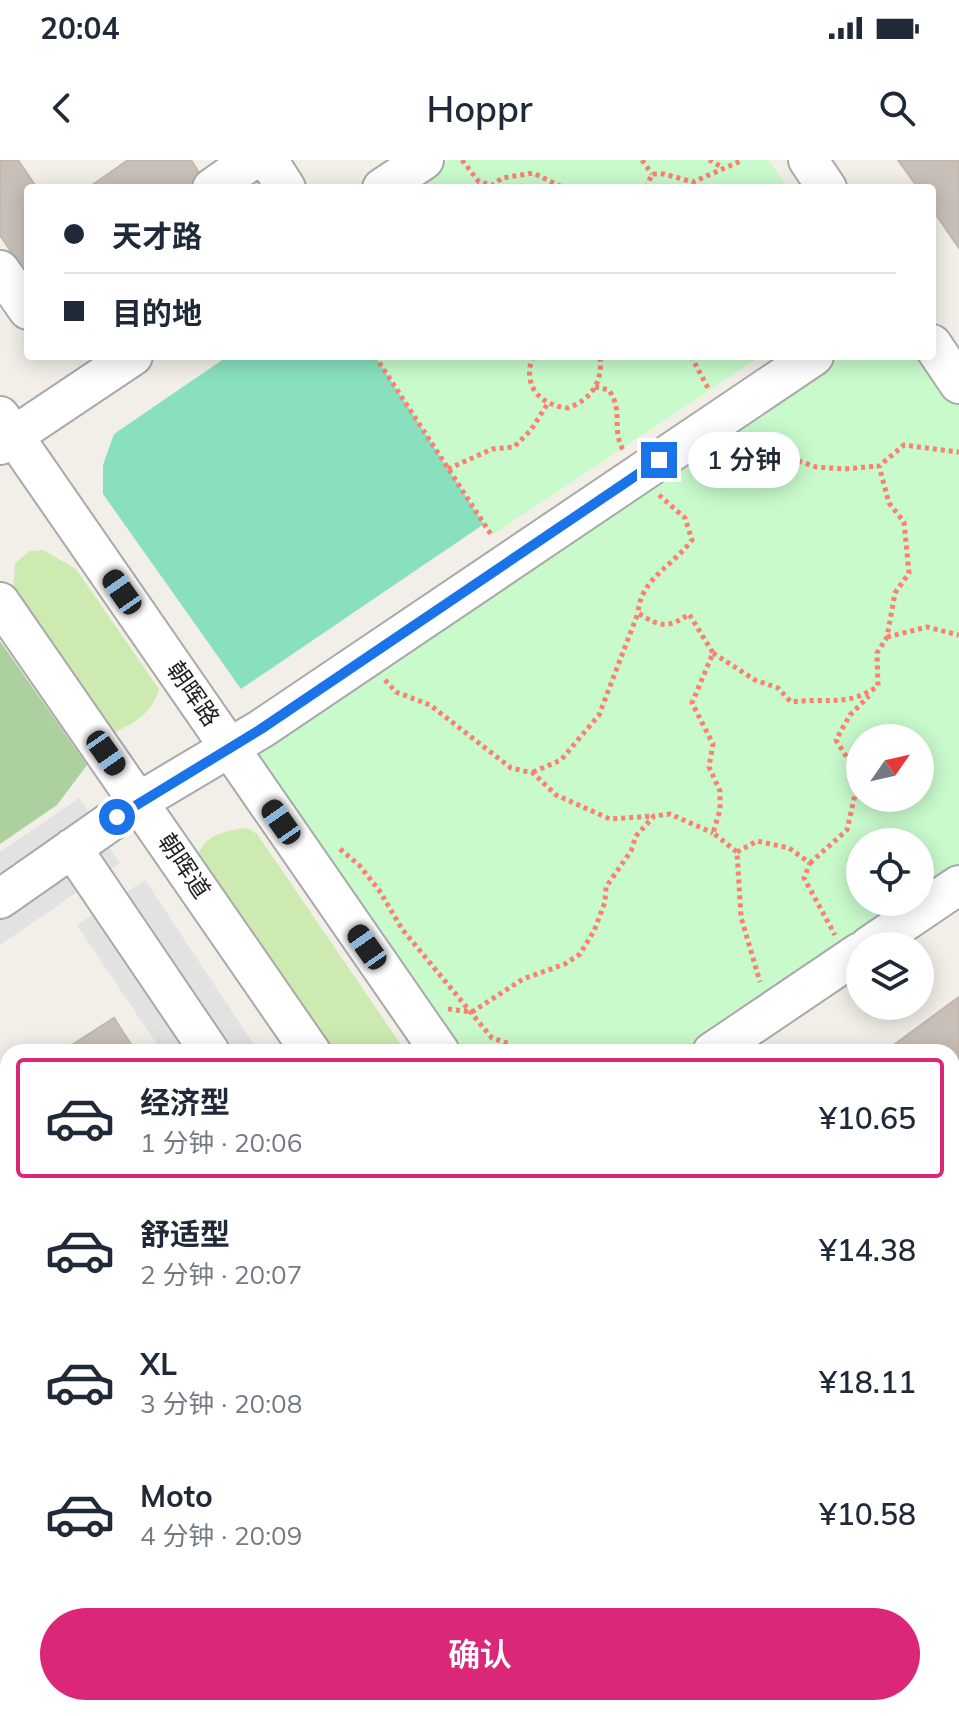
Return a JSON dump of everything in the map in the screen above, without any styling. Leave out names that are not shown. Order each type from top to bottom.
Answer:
[{"type":"street","points":[[218,184],[252,160]]},
{"type":"street","points":[[268,160],[283,184]]},
{"type":"street","points":[[388,184],[424,160]]},
{"type":"street","points":[[808,160],[824,184]]},
{"type":"street","points":[[0,270],[24,304]]},
{"type":"street","points":[[936,350],[959,384]]},
{"type":"street","points":[[5,432],[126,360]]},
{"type":"street","points":[[0,899],[140,801],[230,749],[808,360]]},
{"type":"street","name":"朝晖路","points":[[5,432],[434,1044]]},
{"type":"street","name":"朝晖道","points":[[0,602],[306,1044]]},
{"type":"street","points":[[72,848],[205,1044]]},
{"type":"street","points":[[889,932],[959,885]]},
{"type":"street","points":[[724,1044],[846,961]]},
{"type":"path","points":[[462,160],[479,182],[488,184]]},
{"type":"path","points":[[642,160],[652,174]]},
{"type":"path","points":[[709,160],[724,167]]},
{"type":"path","points":[[696,184],[743,160]]},
{"type":"path","points":[[494,184],[502,178],[533,173],[556,184]]},
{"type":"path","points":[[652,174],[664,174],[691,184]]},
{"type":"path","points":[[648,184],[652,174]]},
{"type":"path","points":[[378,360],[509,562]]},
{"type":"path","points":[[532,360],[528,380],[537,395],[548,403],[568,408],[589,397],[601,373],[600,360]]},
{"type":"path","points":[[693,360],[726,415],[752,435],[778,443],[793,459],[816,467],[844,469],[879,466],[904,445],[959,452]]},
{"type":"path","points":[[533,773],[561,760],[599,715],[638,613],[639,597],[654,577],[678,559],[692,540],[685,518],[637,475],[616,436],[620,410],[609,390],[595,387]]},
{"type":"path","points":[[448,469],[492,449],[514,447],[531,430],[548,403]]},
{"type":"path","points":[[846,937],[812,897],[804,878],[810,863],[847,830],[859,777],[836,740],[850,715],[878,686],[877,653],[887,637],[895,593],[909,573],[904,522],[889,503],[879,466]]},
{"type":"path","points":[[638,613],[658,626],[673,626],[689,614],[713,653],[755,680],[778,688],[791,702],[815,698],[850,701],[878,686]]},
{"type":"path","points":[[887,637],[927,627],[959,635]]},
{"type":"path","points":[[713,653],[692,703],[713,744],[709,767],[720,791],[720,810],[713,833]]},
{"type":"path","points":[[367,658],[396,692],[430,705],[461,727],[486,753],[511,768],[533,773],[556,795],[610,819],[670,814],[713,833],[737,852],[741,917],[759,970],[764,1016]]},
{"type":"path","points":[[402,997],[426,1006],[472,1012],[523,979],[565,964],[580,954],[594,931],[605,902],[606,887],[631,851],[636,836],[654,816]]},
{"type":"path","points":[[737,852],[757,841],[789,848],[810,863]]},
{"type":"path","points":[[330,845],[359,865],[379,890],[402,929],[492,1038],[510,1044]]},
{"type":"green space","points":[[450,160],[768,160],[785,184],[413,184]]},
{"type":"green space","points":[[222,360],[378,360],[484,524],[241,689],[103,494],[103,465],[114,434]]},
{"type":"green space","points":[[378,360],[755,360],[492,535]]},
{"type":"green space","points":[[808,360],[936,360],[959,384],[959,885],[934,902],[934,828],[846,828],[846,916],[913,916],[889,932],[846,932],[846,961],[724,1044],[434,1044],[230,749]]},
{"type":"green space","points":[[43,550],[76,569],[159,689],[142,716],[113,733],[12,609],[15,563],[30,551]]},
{"type":"green space","points":[[0,641],[87,765],[57,805],[0,844]]},
{"type":"green space","points":[[247,828],[257,834],[401,1044],[313,1044],[196,865],[207,841],[229,831]]},
{"type":"shaded area","points":[[79,798],[90,814],[0,876],[0,852]]},
{"type":"shaded area","points":[[105,842],[120,863],[0,945],[0,914]]},
{"type":"shaded area","points":[[145,880],[254,1044],[157,1044],[77,925]]},
{"type":"building","points":[[0,160],[18,160],[34,184],[24,184],[24,270],[0,235]]},
{"type":"building","points":[[128,160],[191,160],[204,181],[199,184],[94,184]]},
{"type":"building","points":[[898,160],[959,160],[959,248],[936,215],[936,184],[915,184]]},
{"type":"building","points":[[959,997],[959,1044],[895,1044],[928,1020],[934,1020],[934,1015]]},
{"type":"building","points":[[114,1018],[131,1044],[73,1044]]},
{"type":"route","points":[[117,817],[261,729],[659,460]]}]
